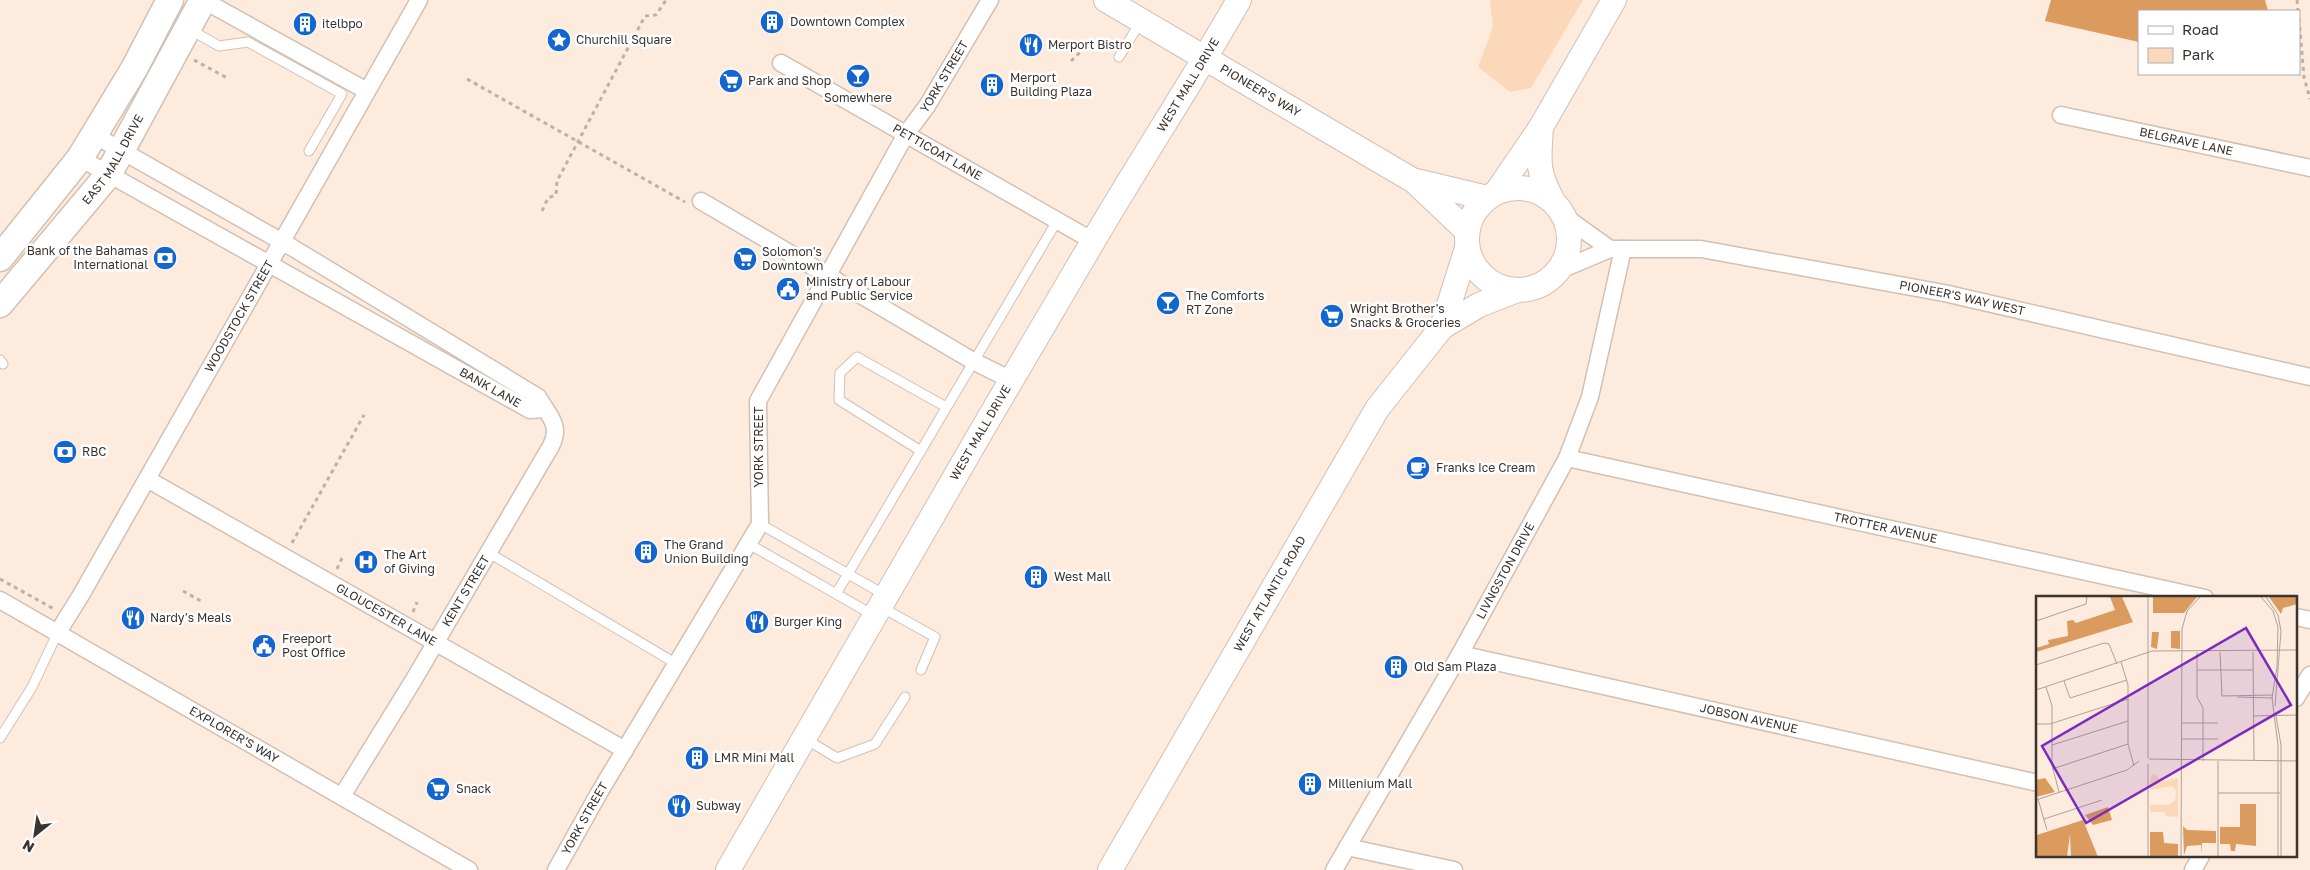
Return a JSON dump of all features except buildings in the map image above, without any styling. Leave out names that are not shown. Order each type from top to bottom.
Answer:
[{"type":"main road","points":[[0,258],[80,158],[134,69],[170,0]]},
{"type":"main road","name":"EAST MALL DRIVE","points":[[0,304],[108,174],[203,0]]},
{"type":"main road","name":"PIONEER'S WAY","points":[[1106,0],[1206,57],[1414,181],[1467,240]]},
{"type":"main road","name":"WEST MALL DRIVE","points":[[728,870],[879,605],[1013,381],[1093,241],[1239,0]]},
{"type":"main road","points":[[1541,127],[1539,164],[1542,180],[1558,208],[1569,234],[1568,253],[1560,270],[1547,282],[1532,289],[1515,291],[1498,287],[1484,278],[1473,264],[1467,240],[1474,212],[1492,195],[1541,127],[1614,0]]},
{"type":"main road","name":"PIONEER'S WAY","points":[[1414,181],[1492,195]]},
{"type":"main road","points":[[1492,195],[1516,188],[1535,191],[1558,208]]},
{"type":"main road","name":"WEST ATLANTIC ROAD","points":[[1110,870],[1365,427],[1442,327],[1467,240]]},
{"type":"main road","name":"WEST ATLANTIC ROAD","points":[[1442,327],[1479,305],[1515,291]]},
{"type":"street","points":[[203,0],[368,90]]},
{"type":"street","name":"WOODSTOCK STREET","points":[[58,632],[419,0]]},
{"type":"street","name":"YORK STREET","points":[[556,870],[625,750],[760,524],[758,401],[906,134],[927,106],[990,0]]},
{"type":"street","name":"PETTICOAT LANE","points":[[782,63],[1093,241]]},
{"type":"street","name":"BELGRAVE LANE","points":[[2061,115],[2310,168]]},
{"type":"street","name":"BANK LANE","points":[[80,158],[530,410],[544,409],[538,397],[282,242],[94,134]]},
{"type":"street","points":[[701,201],[974,361],[1013,381]]},
{"type":"street","points":[[1558,208],[1616,249]]},
{"type":"street","name":"PIONEER'S WAY WEST","points":[[1560,270],[1616,249],[1701,249],[1944,293],[2310,376]]},
{"type":"street","name":"LIVNGSTON DRIVE","points":[[1334,870],[1460,654],[1567,458],[1590,397],[1616,249]]},
{"type":"street","name":"KENT STREET","points":[[342,796],[436,642],[556,438],[555,423],[544,409]]},
{"type":"street","name":"TROTTER AVENUE","points":[[1567,458],[2196,596]]},
{"type":"street","name":"GLOUCESTER LANE","points":[[147,479],[625,750]]},
{"type":"street","name":"EXPLORER'S WAY","points":[[0,600],[469,870]]},
{"type":"street","name":"JOBSON AVENUE","points":[[1460,654],[2036,783]]},
{"type":"street","points":[[2298,695],[2310,675]]},
{"type":"street","points":[[1347,847],[1454,870]]},
{"type":"street","points":[[2192,870],[2200,858]]},
{"type":"lane","points":[[1120,57],[1142,20]]},
{"type":"lane","points":[[188,28],[219,46],[248,42],[342,94],[309,151]]},
{"type":"lane","points":[[836,594],[1057,220]]},
{"type":"lane","points":[[921,451],[839,400],[840,373],[857,357],[946,407]]},
{"type":"lane","points":[[760,524],[848,574],[879,605],[935,637],[921,670]]},
{"type":"lane","points":[[749,544],[836,594],[879,605]]},
{"type":"lane","points":[[489,553],[677,664]]},
{"type":"lane","points":[[0,738],[32,686],[58,632]]},
{"type":"lane","points":[[803,738],[837,758],[875,744],[906,697]]},
{"type":"path","points":[[542,211],[548,198],[556,194],[557,181],[645,16],[656,15],[666,0]]},
{"type":"path","points":[[2300,31],[2304,77],[2310,99]]},
{"type":"path","points":[[1071,61],[1092,40]]},
{"type":"path","points":[[193,59],[229,79]]},
{"type":"path","points":[[467,78],[684,202],[701,201]]},
{"type":"path","points":[[284,558],[364,414]]},
{"type":"path","points":[[0,579],[68,617]]},
{"type":"path","points":[[183,591],[201,601]]},
{"type":"green space","points":[[1490,0],[1583,0],[1531,88],[1510,92],[1478,67],[1493,27]]},
{"type":"shaded area","points":[[2051,0],[2265,0],[2268,10],[2138,10],[2138,42],[2045,21]]},
{"type":"place","name":"Downtown Complex","points":[[772,22]]},
{"type":"place","name":"itelbpo","points":[[305,24]]},
{"type":"place","name":"Churchill Square","points":[[559,40]]},
{"type":"place","name":"Merport Bistro","points":[[1031,45]]},
{"type":"place","name":"Somewhere","points":[[858,76]]},
{"type":"place","name":"Park and Shop","points":[[731,81]]},
{"type":"place","name":"Merport Building Plaza","points":[[992,85]]},
{"type":"place","name":"Bank of the Bahamas International","points":[[165,258]]},
{"type":"place","name":"Solomon's Downtown","points":[[745,259]]},
{"type":"place","name":"Ministry of Labour and Public Service","points":[[788,289]]},
{"type":"place","name":"The Comforts RT Zone","points":[[1168,303]]},
{"type":"place","name":"Wright Brother's Snacks & Groceries","points":[[1332,316]]},
{"type":"place","name":"RBC","points":[[65,452]]},
{"type":"place","name":"Franks Ice Cream","points":[[1418,468]]},
{"type":"place","name":"The Grand Union Building","points":[[646,552]]},
{"type":"place","name":"The Art of Giving","points":[[366,562]]},
{"type":"place","name":"West Mall","points":[[1036,577]]},
{"type":"place","name":"Nardy's Meals","points":[[133,618]]},
{"type":"place","name":"Burger King","points":[[757,622]]},
{"type":"place","name":"Freeport Post Office","points":[[264,646]]},
{"type":"place","name":"Old Sam Plaza","points":[[1396,667]]},
{"type":"place","name":"LMR Mini Mall","points":[[697,758]]},
{"type":"place","name":"Millenium Mall","points":[[1310,784]]},
{"type":"place","name":"Snack","points":[[438,789]]},
{"type":"place","name":"Subway","points":[[679,806]]}]
